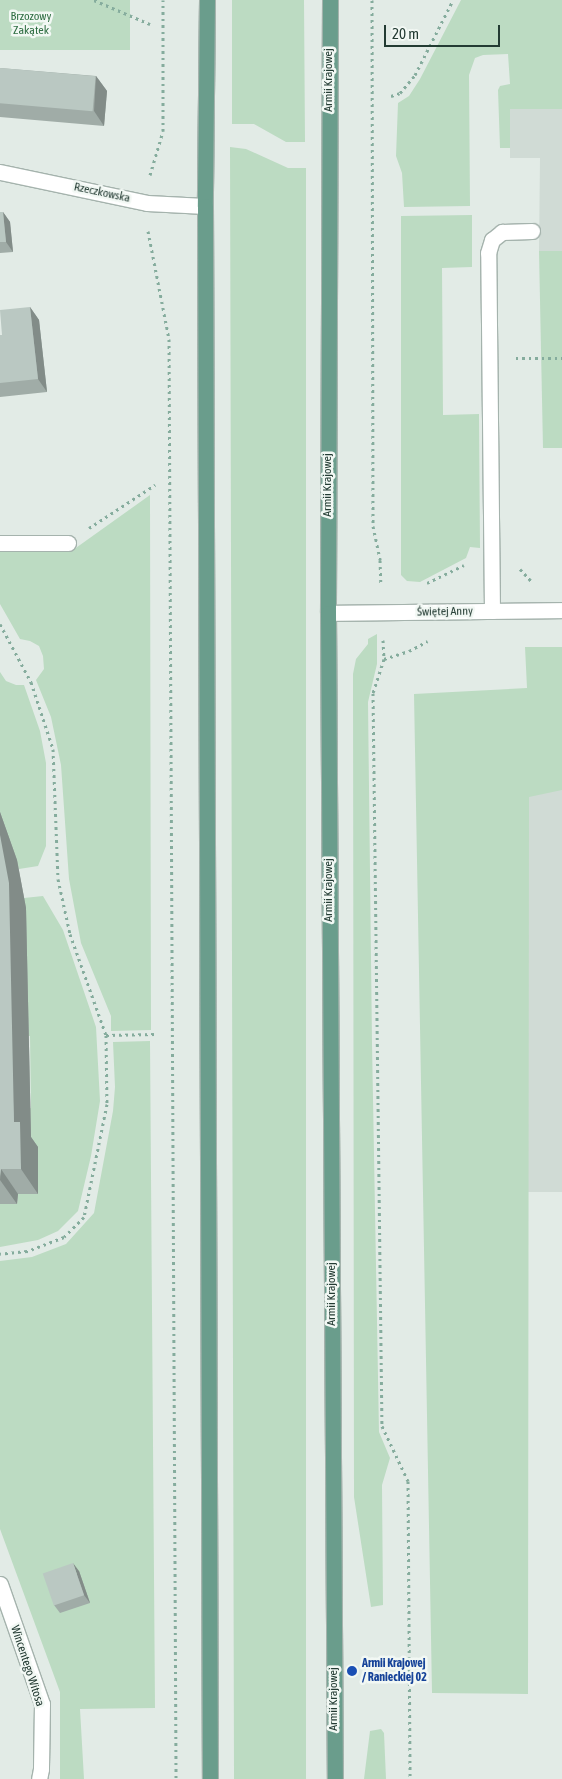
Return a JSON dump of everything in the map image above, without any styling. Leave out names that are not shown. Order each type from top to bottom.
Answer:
[{"type":"main road","points":[[207,0],[205,206],[210,1779]]},
{"type":"main road","name":"Armii Krajowej","points":[[330,0],[328,614],[335,1779]]},
{"type":"street","name":"Rzeczkowska","points":[[0,172],[147,203],[205,206]]},
{"type":"street","points":[[492,611],[488,260],[492,240],[502,232],[532,231]]},
{"type":"street","points":[[0,543],[68,543]]},
{"type":"street","name":"Świętej Anny","points":[[328,614],[562,610]]},
{"type":"street","name":"Wincentego Witosa","points":[[0,1584],[42,1704],[41,1769],[38,1779]]},
{"type":"path","points":[[94,0],[150,24]]},
{"type":"path","points":[[148,181],[163,131],[163,0]]},
{"type":"path","points":[[372,0],[373,526],[380,560],[381,592]]},
{"type":"path","points":[[391,96],[400,93],[415,75],[453,0]]},
{"type":"path","points":[[146,223],[169,339],[176,1779]]},
{"type":"path","points":[[488,358],[562,358]]},
{"type":"path","points":[[68,543],[156,484]]},
{"type":"path","points":[[418,586],[467,564]]},
{"type":"path","points":[[517,567],[536,586]]},
{"type":"path","points":[[0,624],[31,682],[53,749],[58,879],[70,934],[106,1035],[107,1104],[84,1217],[64,1237],[27,1251],[0,1254]]},
{"type":"path","points":[[383,632],[384,659],[373,693],[382,1426],[408,1481],[410,1779]]},
{"type":"path","points":[[106,1035],[156,1034]]},
{"type":"shaded area","points":[[510,109],[562,109],[562,251],[539,251],[540,158],[510,158]]},
{"type":"shaded area","points":[[528,790],[562,790],[562,1192],[528,1192]]},
{"type":"green space","name":"Brzozowy Zakątek","points":[[0,0],[130,0],[130,50],[0,50]]},
{"type":"green space","points":[[232,0],[304,0],[305,142],[286,142],[254,124],[232,124]]},
{"type":"green space","points":[[461,0],[562,0],[562,109],[510,109],[510,148],[500,148],[498,90],[500,86],[510,84],[508,54],[483,55],[475,58],[469,75],[470,206],[404,207],[402,173],[396,156],[398,103],[409,96],[420,79]]},
{"type":"green space","points":[[230,147],[246,149],[288,168],[306,168],[306,1779],[234,1779]]},
{"type":"green space","points":[[472,215],[472,267],[442,268],[443,415],[479,414],[480,548],[470,547],[466,558],[420,582],[407,581],[401,575],[401,216]]},
{"type":"green space","points":[[539,251],[562,251],[562,448],[543,448]]},
{"type":"green space","points":[[150,495],[151,1030],[111,1031],[111,1016],[81,943],[69,879],[61,765],[51,717],[36,680],[44,669],[43,656],[39,646],[30,641],[20,639],[0,604],[0,552],[73,550]]},
{"type":"green space","points":[[377,634],[377,664],[368,702],[372,1043],[379,1432],[390,1458],[382,1485],[383,1605],[371,1607],[354,1497],[353,674],[356,659],[368,644],[368,639]]},
{"type":"green space","points":[[525,647],[562,647],[562,790],[529,797],[528,1694],[432,1693],[414,694],[527,688]]},
{"type":"green space","points":[[0,672],[6,681],[16,685],[24,685],[40,731],[46,763],[46,846],[38,866],[19,869],[0,813]]},
{"type":"green space","points":[[43,896],[63,930],[96,1027],[100,1101],[91,1156],[78,1211],[58,1231],[38,1240],[0,1247],[0,1204],[17,1204],[18,1194],[38,1193],[27,1109],[31,1108],[30,1036],[27,1036],[24,898]]},
{"type":"green space","points":[[150,1041],[155,1708],[80,1709],[84,1779],[60,1779],[60,1692],[0,1529],[0,1261],[32,1257],[66,1244],[94,1213],[113,1111],[115,1087],[113,1042]]},
{"type":"green space","points":[[381,1729],[384,1733],[386,1779],[364,1779],[370,1731]]},
{"type":"building","points":[[0,68],[96,76],[93,111],[0,103]]},
{"type":"building","points":[[0,212],[3,212],[6,242],[0,242]]},
{"type":"building","points":[[30,307],[38,379],[0,383],[0,335],[2,335],[0,310]]},
{"type":"building","points":[[0,835],[9,883],[14,1122],[20,1122],[21,1169],[1,1169],[0,1176]]},
{"type":"building","points":[[73,1563],[84,1595],[54,1606],[43,1573]]},
{"type":"place","name":"Armii Krajowej / Ranieckiej 02","points":[[352,1671]]}]
